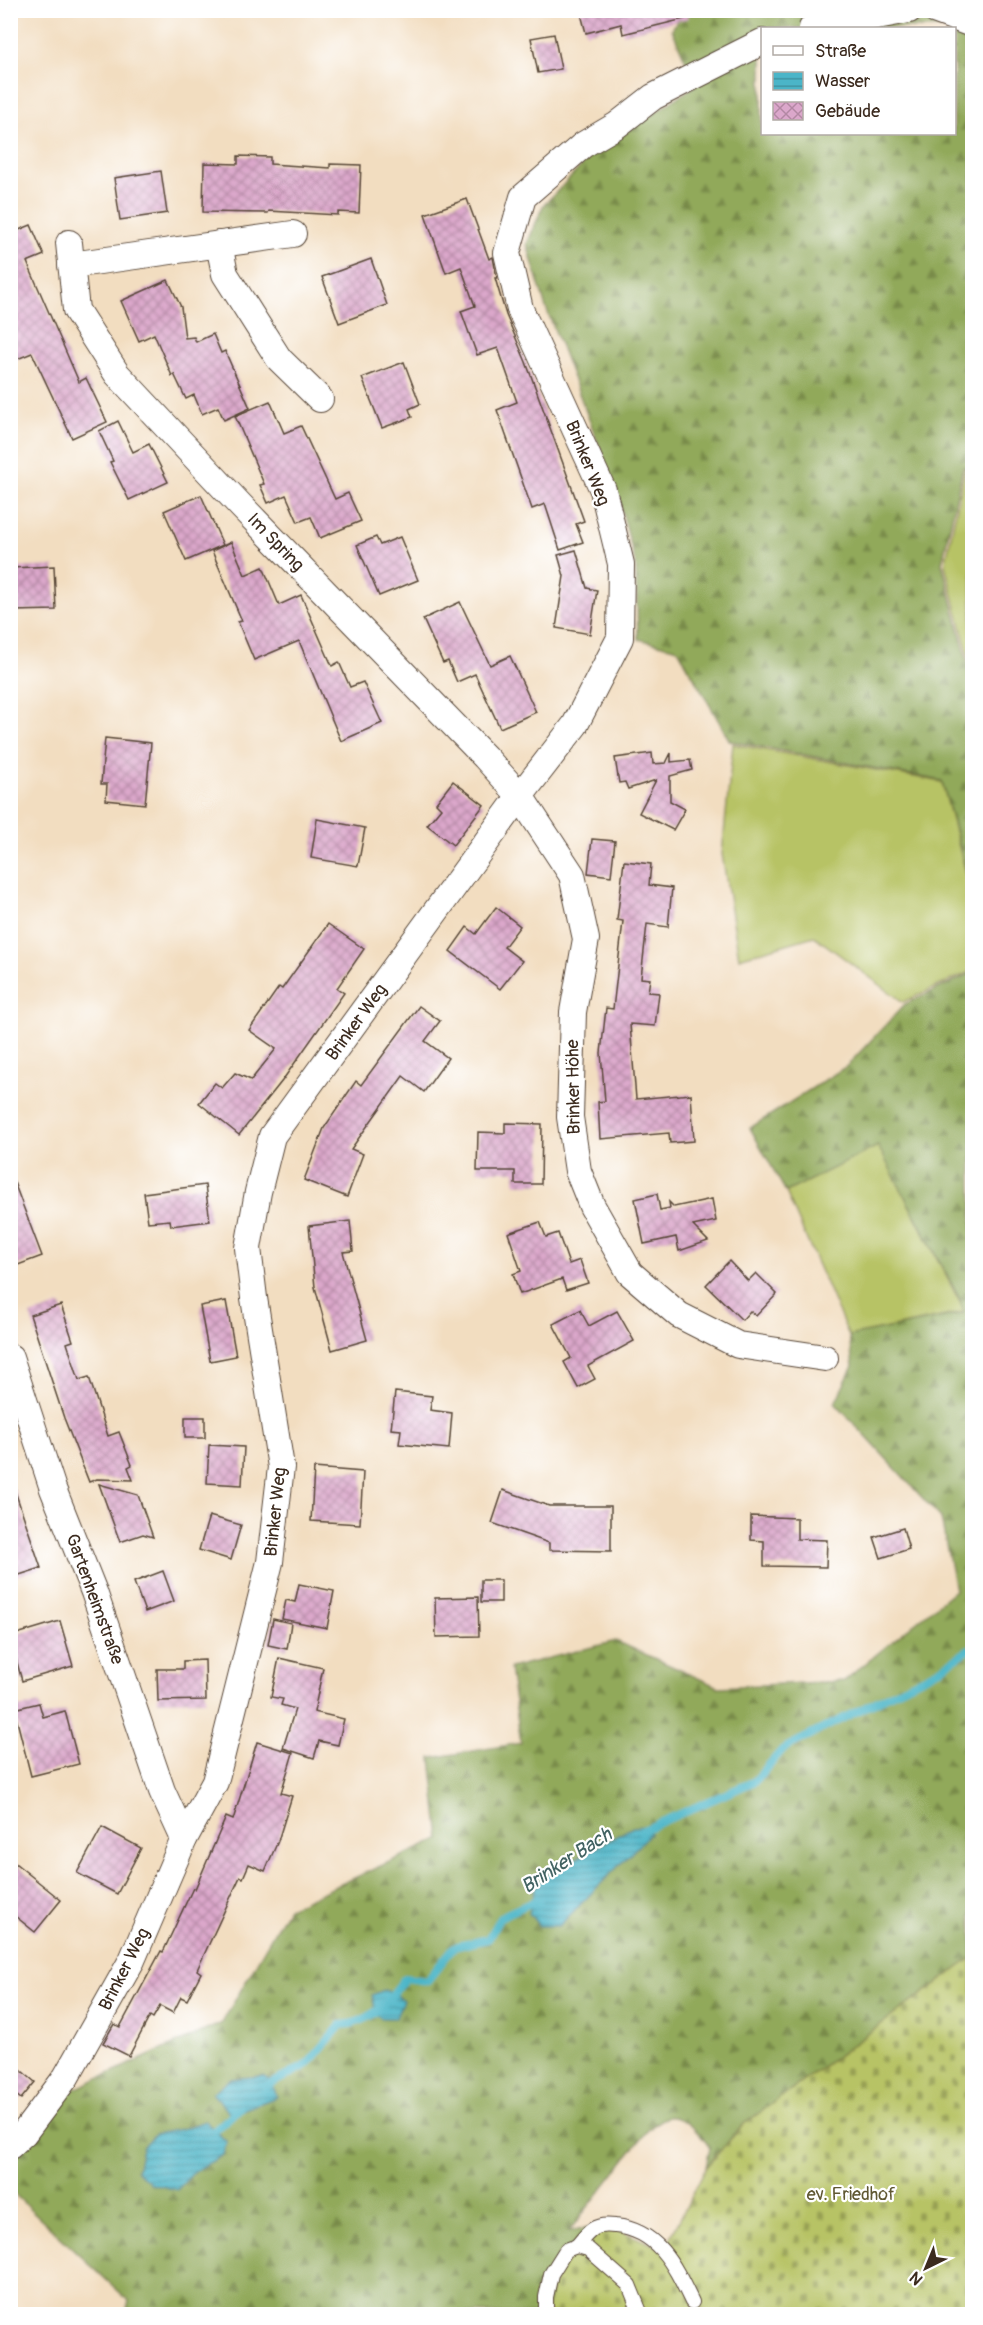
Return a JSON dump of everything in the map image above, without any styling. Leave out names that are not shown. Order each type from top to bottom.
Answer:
[{"type":"street","points":[[817,27],[909,10]]},
{"type":"street","points":[[934,10],[972,24]]},
{"type":"street","name":"Brinker Weg","points":[[10,2146],[24,2133],[66,2077],[132,1960],[184,1839],[215,1782],[270,1562],[281,1467],[248,1248],[258,1192],[272,1136],[520,796],[575,725],[620,638],[621,564],[603,490],[520,309],[507,253],[523,197],[583,145],[617,124],[653,97],[761,43]]},
{"type":"street","name":"Im Spring","points":[[293,234],[219,244],[70,254],[76,310],[117,374],[520,796]]},
{"type":"street","points":[[219,244],[225,274],[279,358],[320,399]]},
{"type":"street","name":"Brinker Höhe","points":[[520,796],[572,875],[586,939],[573,1012],[570,1117],[578,1171],[592,1206],[630,1273],[679,1315],[738,1345],[825,1358]]},
{"type":"street","name":"Gartenheimstraße","points":[[10,1357],[53,1489],[94,1592],[162,1791],[184,1839]]},
{"type":"lane","points":[[546,2314],[546,2297],[551,2274],[566,2250],[576,2246],[593,2228],[607,2225],[624,2227],[644,2235],[661,2248],[674,2264],[692,2302]]},
{"type":"lane","points":[[576,2246],[588,2249],[629,2285],[640,2312]]},
{"type":"green space","points":[[683,11],[972,11],[972,467],[963,467],[942,563],[972,679],[972,892],[942,781],[730,741],[678,649],[638,639],[636,566],[617,492],[545,305],[527,244],[543,206],[592,155],[696,85],[672,29]]},
{"type":"green space","points":[[965,468],[972,468],[972,669],[945,565]]},
{"type":"green space","points":[[733,744],[942,782],[972,896],[972,971],[903,1002],[814,936],[739,958],[722,854]]},
{"type":"green space","points":[[972,973],[972,1958],[744,2124],[706,2167],[710,2148],[692,2127],[674,2117],[665,2118],[655,2124],[569,2231],[593,2228],[546,2314],[126,2314],[129,2301],[11,2191],[10,2158],[72,2090],[222,2023],[288,1908],[440,1839],[431,1758],[521,1743],[510,1668],[616,1641],[718,1687],[844,1681],[955,1590],[941,1518],[835,1403],[853,1366],[849,1336],[964,1313],[959,1298],[878,1146],[786,1192],[750,1128],[847,1066],[905,1004]]},
{"type":"green space","points":[[878,1145],[965,1312],[849,1336],[786,1192]]},
{"type":"green space","name":"ev. Friedhof","points":[[972,1958],[972,2314],[546,2314],[557,2261],[607,2225],[661,2248],[667,2245],[706,2167],[744,2124]]},
{"type":"water","points":[[648,1826],[650,1834],[559,1926],[539,1926],[529,1913],[534,1890],[543,1877],[633,1827]]},
{"type":"water","points":[[384,1990],[394,1993],[403,2000],[396,2018],[381,2018],[376,2014],[372,1995]]},
{"type":"water","points":[[263,2076],[272,2082],[277,2097],[231,2114],[212,2093],[230,2079]]},
{"type":"water","points":[[205,2121],[227,2142],[223,2155],[195,2171],[177,2190],[152,2184],[137,2171],[142,2148],[155,2134],[182,2129]]},
{"type":"building","points":[[580,10],[687,10],[688,18],[623,34],[621,24],[586,33]]},
{"type":"building","points":[[554,34],[561,69],[538,73],[531,38]]},
{"type":"building","points":[[238,156],[270,157],[270,164],[330,168],[330,164],[361,165],[359,213],[338,212],[338,215],[269,211],[268,213],[203,212],[204,163],[238,164]]},
{"type":"building","points":[[161,171],[167,213],[120,220],[114,178]]},
{"type":"building","points":[[467,199],[489,259],[493,257],[497,278],[495,278],[506,315],[526,362],[584,521],[576,524],[583,542],[560,550],[545,504],[532,509],[497,410],[517,402],[498,348],[477,355],[461,311],[475,306],[461,267],[446,273],[425,214]]},
{"type":"building","points":[[10,223],[14,232],[31,225],[44,255],[27,262],[79,382],[86,378],[107,422],[72,438],[32,353],[10,362]]},
{"type":"building","points":[[371,259],[387,305],[339,323],[322,277]]},
{"type":"building","points":[[168,280],[181,307],[185,338],[194,337],[196,342],[213,334],[221,353],[225,351],[250,408],[224,420],[218,407],[202,414],[194,395],[186,399],[174,374],[172,376],[154,334],[139,341],[121,301]]},
{"type":"building","points":[[404,362],[420,404],[409,409],[412,417],[382,428],[362,378]]},
{"type":"building","points":[[270,401],[284,433],[301,426],[335,499],[348,493],[361,521],[320,538],[311,517],[298,522],[286,495],[268,503],[260,485],[264,484],[235,416]]},
{"type":"building","points":[[118,421],[133,452],[149,444],[168,482],[129,500],[110,462],[113,461],[99,431]]},
{"type":"building","points":[[201,495],[223,545],[186,561],[164,511]]},
{"type":"building","points":[[376,537],[380,545],[400,537],[418,580],[379,596],[357,545]]},
{"type":"building","points":[[231,542],[245,575],[263,567],[279,605],[301,595],[332,666],[339,662],[350,687],[363,682],[382,723],[341,741],[299,641],[254,660],[238,622],[242,621],[212,551]]},
{"type":"building","points":[[576,550],[587,588],[597,590],[590,634],[556,628],[564,576],[558,555]]},
{"type":"building","points":[[54,566],[56,610],[13,611],[11,568]]},
{"type":"building","points":[[460,602],[490,665],[510,656],[536,712],[500,728],[475,674],[457,682],[448,661],[443,663],[423,619]]},
{"type":"building","points":[[105,738],[151,743],[145,804],[106,800],[107,784],[101,784]]},
{"type":"building","points":[[652,753],[653,764],[666,763],[671,753],[671,762],[690,760],[692,770],[670,776],[670,801],[685,809],[673,830],[639,813],[656,780],[628,789],[625,782],[619,783],[615,758]]},
{"type":"building","points":[[453,781],[484,805],[453,845],[427,825],[441,808],[436,803]]},
{"type":"building","points":[[317,819],[365,828],[358,866],[311,858]]},
{"type":"building","points":[[592,839],[615,841],[611,876],[588,873]]},
{"type":"building","points":[[624,861],[651,864],[649,885],[672,888],[668,927],[647,924],[641,978],[650,979],[648,992],[659,993],[655,1026],[630,1024],[636,1099],[691,1094],[694,1141],[670,1143],[669,1133],[600,1139],[598,1102],[605,1101],[601,1053],[606,1008],[613,1009],[623,921],[617,920]]},
{"type":"building","points":[[496,907],[520,926],[504,947],[522,961],[500,989],[450,951],[467,927],[476,934]]},
{"type":"building","points":[[328,924],[364,949],[337,988],[344,993],[282,1081],[239,1135],[199,1103],[215,1083],[222,1088],[235,1073],[251,1080],[276,1049],[249,1030],[279,987],[282,989]]},
{"type":"building","points":[[419,1006],[440,1021],[425,1041],[448,1058],[424,1092],[403,1076],[351,1149],[363,1154],[347,1197],[304,1180],[324,1128],[356,1081],[361,1085]]},
{"type":"building","points":[[505,1123],[542,1124],[541,1184],[515,1184],[515,1171],[477,1171],[478,1132],[505,1133]]},
{"type":"building","points":[[10,1177],[12,1177],[42,1256],[10,1268]]},
{"type":"building","points":[[205,1185],[210,1221],[171,1226],[170,1220],[148,1222],[144,1193]]},
{"type":"building","points":[[657,1194],[660,1210],[670,1208],[669,1202],[674,1207],[712,1199],[716,1221],[693,1226],[708,1241],[679,1251],[676,1237],[644,1244],[635,1199]]},
{"type":"building","points":[[350,1221],[353,1251],[343,1252],[367,1340],[332,1350],[315,1287],[309,1226]]},
{"type":"building","points":[[540,1222],[546,1237],[558,1233],[569,1264],[580,1260],[588,1283],[566,1290],[562,1279],[520,1294],[513,1274],[521,1271],[508,1233]]},
{"type":"building","points":[[729,1261],[748,1281],[756,1273],[777,1294],[756,1316],[750,1311],[742,1320],[706,1285]]},
{"type":"building","points":[[226,1301],[236,1356],[210,1361],[200,1306]]},
{"type":"building","points":[[61,1305],[73,1341],[67,1343],[79,1380],[89,1377],[108,1436],[119,1432],[132,1465],[128,1467],[133,1480],[97,1479],[89,1482],[64,1418],[30,1315]]},
{"type":"building","points":[[580,1310],[589,1326],[617,1311],[634,1341],[588,1366],[595,1379],[578,1388],[564,1362],[571,1358],[553,1324]]},
{"type":"building","points":[[395,1392],[432,1396],[430,1410],[452,1413],[449,1449],[399,1444],[401,1430],[391,1429]]},
{"type":"building","points":[[185,1417],[205,1417],[205,1438],[185,1438]]},
{"type":"building","points":[[209,1445],[244,1447],[242,1485],[207,1483]]},
{"type":"building","points":[[314,1468],[363,1472],[360,1524],[311,1521]]},
{"type":"building","points":[[99,1484],[138,1495],[153,1537],[143,1534],[120,1542]]},
{"type":"building","points":[[10,1488],[14,1488],[41,1568],[10,1578]]},
{"type":"building","points":[[503,1490],[549,1506],[611,1506],[611,1551],[549,1550],[549,1543],[492,1523]]},
{"type":"building","points":[[209,1516],[241,1525],[231,1560],[199,1550]]},
{"type":"building","points":[[751,1516],[797,1518],[797,1539],[827,1540],[826,1567],[764,1566],[764,1541],[751,1540]]},
{"type":"building","points":[[903,1528],[909,1549],[881,1558],[874,1537]]},
{"type":"building","points":[[163,1571],[174,1601],[145,1612],[134,1582]]},
{"type":"building","points":[[481,1580],[501,1580],[501,1602],[481,1602]]},
{"type":"building","points":[[299,1584],[334,1591],[327,1628],[282,1619],[286,1600],[295,1602]]},
{"type":"building","points":[[478,1597],[479,1636],[436,1637],[435,1598]]},
{"type":"building","points":[[273,1619],[291,1623],[287,1649],[268,1645]]},
{"type":"building","points":[[60,1621],[73,1666],[22,1681],[10,1636]]},
{"type":"building","points":[[279,1658],[323,1668],[314,1712],[344,1719],[338,1745],[319,1741],[314,1758],[283,1748],[295,1709],[281,1705],[283,1699],[271,1697]]},
{"type":"building","points":[[205,1660],[206,1700],[158,1701],[157,1669],[183,1669],[183,1661]]},
{"type":"building","points":[[39,1703],[43,1717],[65,1711],[79,1764],[31,1776],[14,1709]]},
{"type":"building","points":[[257,1742],[293,1753],[281,1793],[292,1796],[278,1841],[265,1871],[249,1864],[243,1878],[240,1877],[197,1970],[201,1973],[187,2000],[181,1997],[173,2013],[160,2006],[153,2018],[150,2016],[129,2056],[103,2043],[114,2024],[120,2027],[161,1951],[163,1952],[193,1888],[195,1889],[226,1817],[233,1820]]},
{"type":"building","points":[[102,1827],[141,1848],[117,1894],[77,1873]]},
{"type":"building","points":[[10,1859],[61,1900],[35,1932],[10,1912]]},
{"type":"building","points":[[10,2061],[35,2082],[21,2099],[10,2090]]},
{"type":"waterway","name":"Brinker Bach","points":[[641,1831],[755,1781],[783,1749],[938,1670],[972,1648]]},
{"type":"waterway","name":"Brinker Bach","points":[[265,2087],[307,2065],[341,2025],[352,2024],[378,2010],[405,1978],[427,1981],[454,1947],[488,1939],[500,1917],[539,1899]]},
{"type":"waterway","name":"Brinker Bach","points":[[215,2130],[240,2108]]}]
